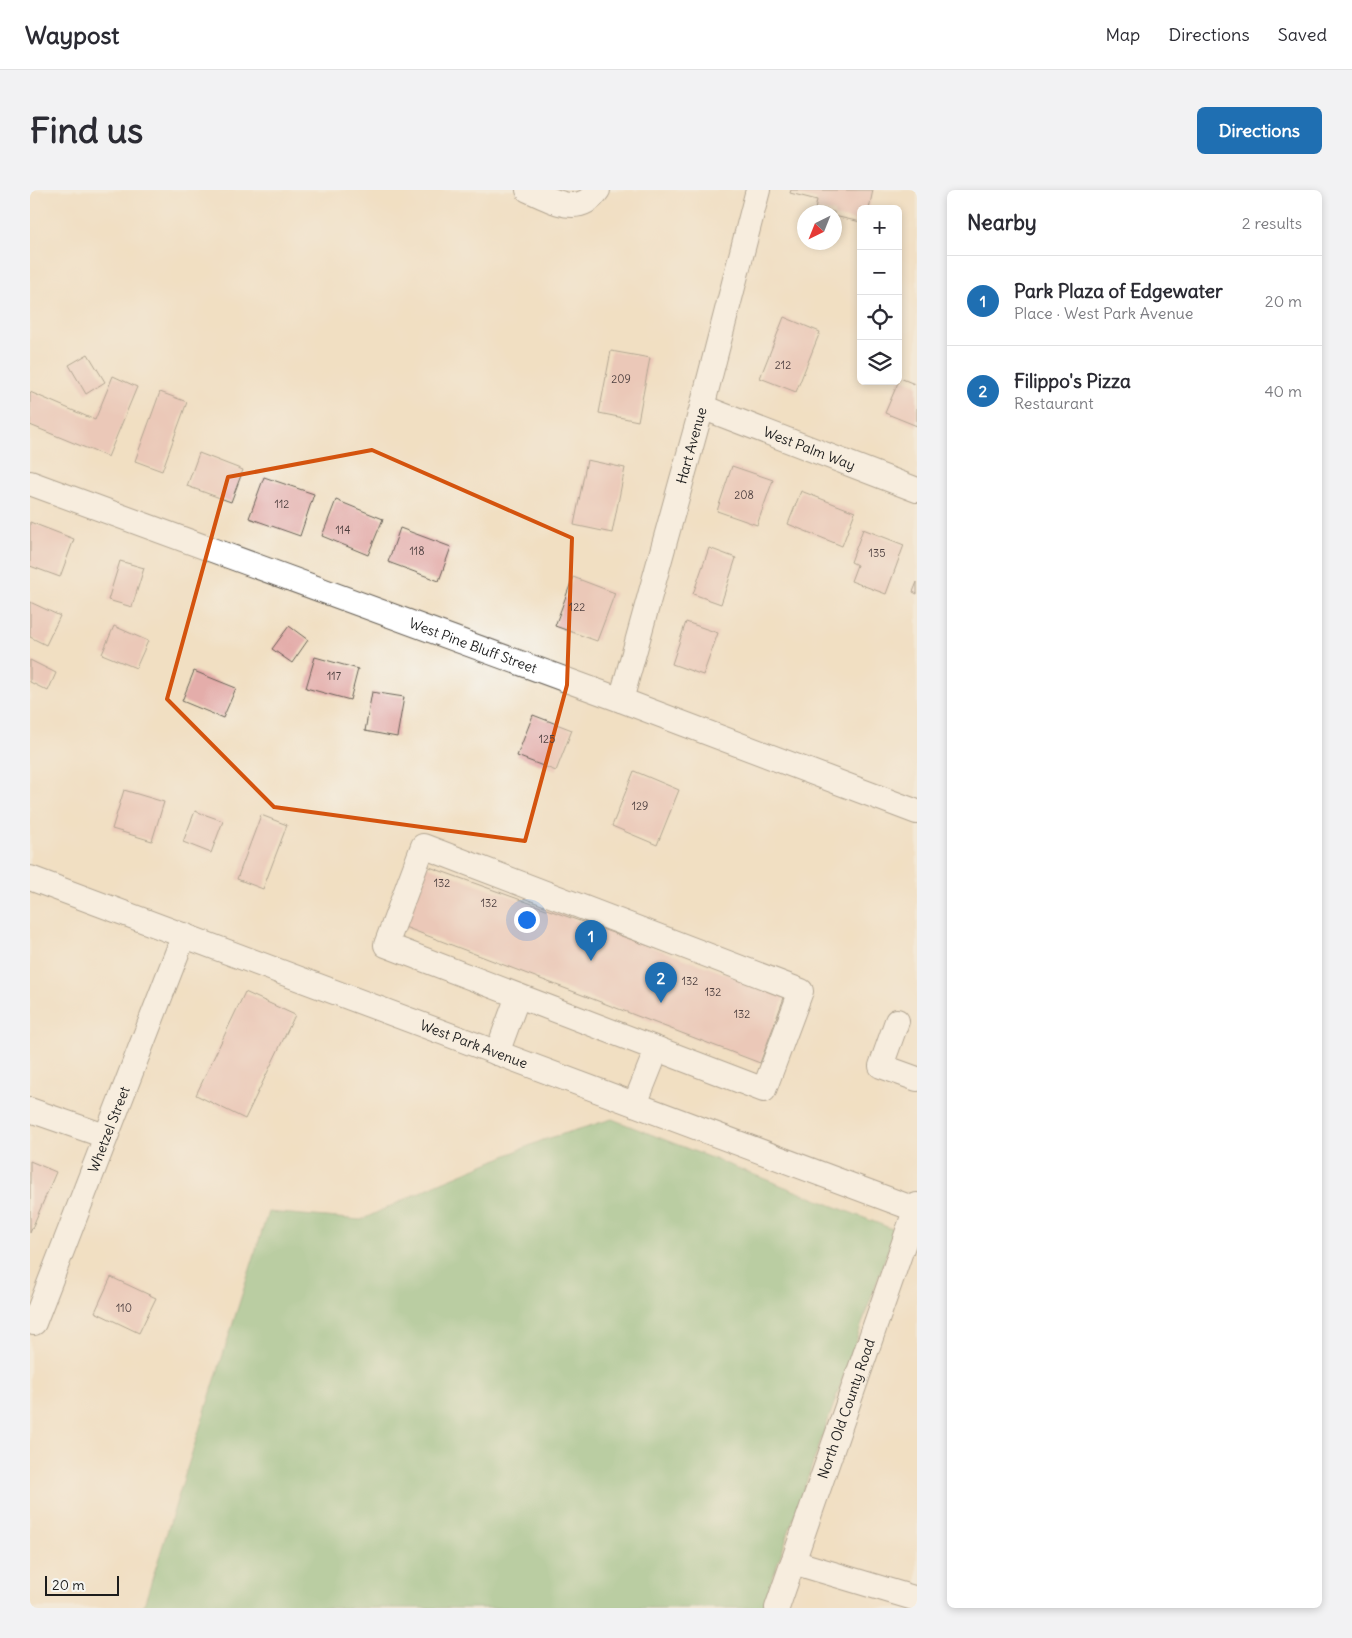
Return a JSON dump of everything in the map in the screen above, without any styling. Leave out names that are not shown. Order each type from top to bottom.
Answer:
[{"type":"street","points":[[528,190],[568,206],[582,204],[598,190]]},
{"type":"street","name":"Hart Avenue","points":[[621,700],[702,407],[758,190]]},
{"type":"street","name":"West Palm Way","points":[[702,407],[917,490]]},
{"type":"street","name":"West Pine Bluff Street","points":[[30,483],[621,700],[917,812]]},
{"type":"street","points":[[423,846],[801,991],[764,1090],[518,996],[386,946],[423,846]]},
{"type":"street","name":"West Park Avenue","points":[[30,878],[916,1208]]},
{"type":"street","name":"Whetzel Street","points":[[32,1322],[184,935]]},
{"type":"street","points":[[497,1053],[518,996]]},
{"type":"street","points":[[897,1021],[881,1066],[917,1079]]},
{"type":"street","points":[[635,1104],[657,1049]]},
{"type":"street","points":[[30,1110],[106,1136]]},
{"type":"street","name":"North Old County Road","points":[[777,1608],[916,1208]]},
{"type":"street","points":[[793,1562],[917,1598]]},
{"type":"highlighted area","points":[[372,450],[572,538],[567,685],[525,841],[274,807],[167,699],[228,477]]},
{"type":"green space","points":[[612,1119],[895,1230],[762,1608],[143,1608],[268,1212],[361,1220],[437,1184],[543,1140]]},
{"type":"building","points":[[791,190],[873,190],[870,205],[857,205],[857,221],[842,218],[842,205],[816,205],[817,200],[790,193]]},
{"type":"building","points":[[784,317],[820,332],[796,392],[760,378]]},
{"type":"building","points":[[611,351],[650,358],[638,421],[599,413]]},
{"type":"building","points":[[88,354],[105,382],[86,394],[69,365]]},
{"type":"building","points":[[113,376],[137,387],[108,457],[30,425],[30,392],[95,420]]},
{"type":"building","points":[[902,379],[917,385],[917,426],[885,413],[897,385],[902,385]]},
{"type":"building","points":[[160,392],[187,402],[162,471],[135,461]]},
{"type":"building","points":[[199,453],[243,470],[231,502],[187,486]]},
{"type":"building","points":[[587,460],[625,468],[612,533],[574,525]]},
{"type":"building","points":[[732,466],[773,480],[757,525],[717,511]]},
{"type":"building","points":[[264,477],[314,494],[300,536],[249,518]]},
{"type":"building","points":[[801,491],[855,512],[842,546],[788,524]]},
{"type":"building","points":[[336,500],[383,519],[368,555],[322,536]]},
{"type":"building","points":[[30,522],[74,539],[60,577],[30,566]]},
{"type":"building","points":[[400,528],[451,547],[439,581],[388,562]]},
{"type":"building","points":[[863,529],[904,545],[886,594],[851,581],[857,565],[851,562]]},
{"type":"building","points":[[709,548],[736,558],[721,604],[693,594]]},
{"type":"building","points":[[120,561],[144,568],[132,607],[108,600]]},
{"type":"building","points":[[573,577],[615,593],[597,641],[555,626]]},
{"type":"building","points":[[917,582],[917,594],[913,592]]},
{"type":"building","points":[[30,602],[60,616],[46,645],[30,637]]},
{"type":"building","points":[[686,622],[718,633],[703,675],[672,664]]},
{"type":"building","points":[[114,626],[148,641],[136,668],[102,654]]},
{"type":"building","points":[[289,626],[308,640],[292,663],[272,649]]},
{"type":"building","points":[[315,657],[358,669],[350,700],[306,688]]},
{"type":"building","points":[[30,660],[56,673],[48,691],[30,682]]},
{"type":"building","points":[[194,671],[236,688],[223,718],[182,701]]},
{"type":"building","points":[[372,692],[404,697],[397,737],[365,731]]},
{"type":"building","points":[[533,715],[572,730],[556,771],[517,756]]},
{"type":"building","points":[[634,771],[679,790],[657,845],[612,826]]},
{"type":"building","points":[[124,790],[164,802],[152,841],[112,829]]},
{"type":"building","points":[[195,811],[223,821],[211,853],[183,842]]},
{"type":"building","points":[[261,815],[287,825],[263,889],[237,879]]},
{"type":"building","points":[[424,865],[785,995],[760,1063],[402,926]]},
{"type":"building","points":[[245,992],[295,1015],[245,1119],[196,1095]]},
{"type":"building","points":[[30,1161],[56,1172],[30,1233]]},
{"type":"building","points":[[111,1277],[156,1298],[139,1333],[95,1312]]},
{"type":"place","name":"Park Plaza of Edgewater","points":[[591,961]]},
{"type":"place","name":"Filippo's Pizza","points":[[661,1003]]}]
